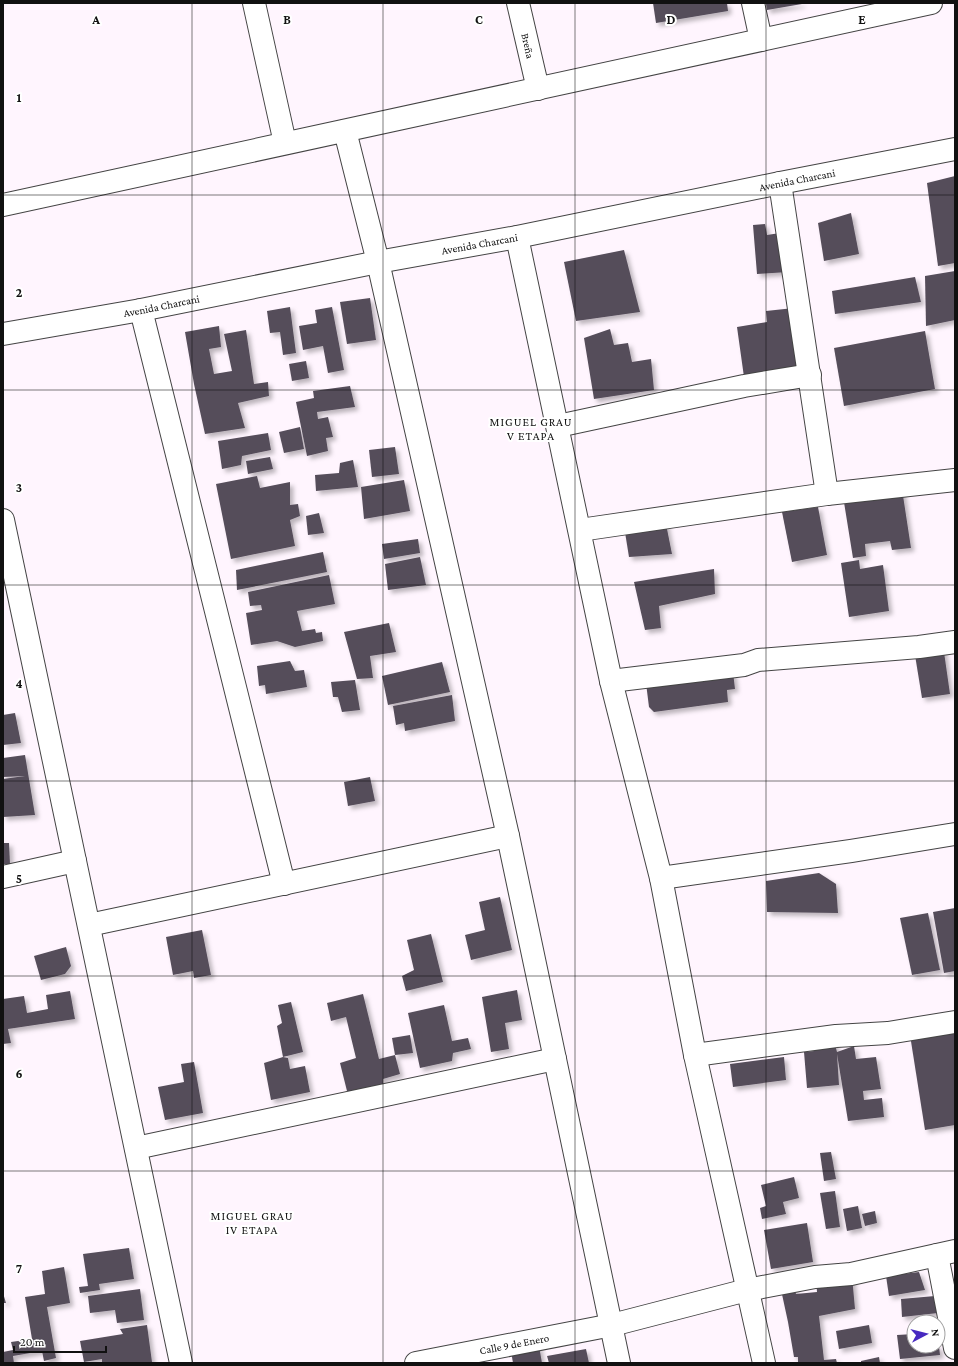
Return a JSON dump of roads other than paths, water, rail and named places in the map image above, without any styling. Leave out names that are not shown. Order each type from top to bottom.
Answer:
[{"type":"street","points":[[254,3],[285,144]]},
{"type":"street","name":"Breña","points":[[518,3],[538,89]]},
{"type":"street","points":[[753,3],[761,40]]},
{"type":"street","points":[[3,205],[931,3]]},
{"type":"street","points":[[345,131],[378,262],[508,836],[619,1363]]},
{"type":"street","name":"Avenida Charcani","points":[[3,334],[141,310],[378,262],[517,237],[780,183],[955,150]]},
{"type":"street","points":[[780,183],[827,494]]},
{"type":"street","points":[[517,237],[611,681],[661,878],[695,1055],[764,1363]]},
{"type":"street","points":[[141,310],[284,884]]},
{"type":"street","points":[[558,426],[744,386],[810,375]]},
{"type":"street","points":[[580,530],[827,494],[955,480]]},
{"type":"street","points":[[3,520],[181,1363]]},
{"type":"street","points":[[611,681],[744,665],[758,660],[919,647],[955,642]]},
{"type":"street","points":[[661,878],[851,851],[955,834]]},
{"type":"street","points":[[89,925],[508,836]]},
{"type":"street","points":[[3,877],[75,861]]},
{"type":"street","points":[[695,1055],[836,1036],[888,1033],[955,1022]]},
{"type":"street","points":[[136,1148],[555,1059]]},
{"type":"street","points":[[946,1253],[955,1348]]},
{"type":"street","name":"Calle 9 de Enero","points":[[416,1363],[612,1326],[747,1290],[815,1277],[851,1274],[946,1253]]},
{"type":"district","name":"MIGUEL GRAU V ETAPA","points":[[531,429]]},
{"type":"district","name":"MIGUEL GRAU IV ETAPA","points":[[252,1223]]}]
